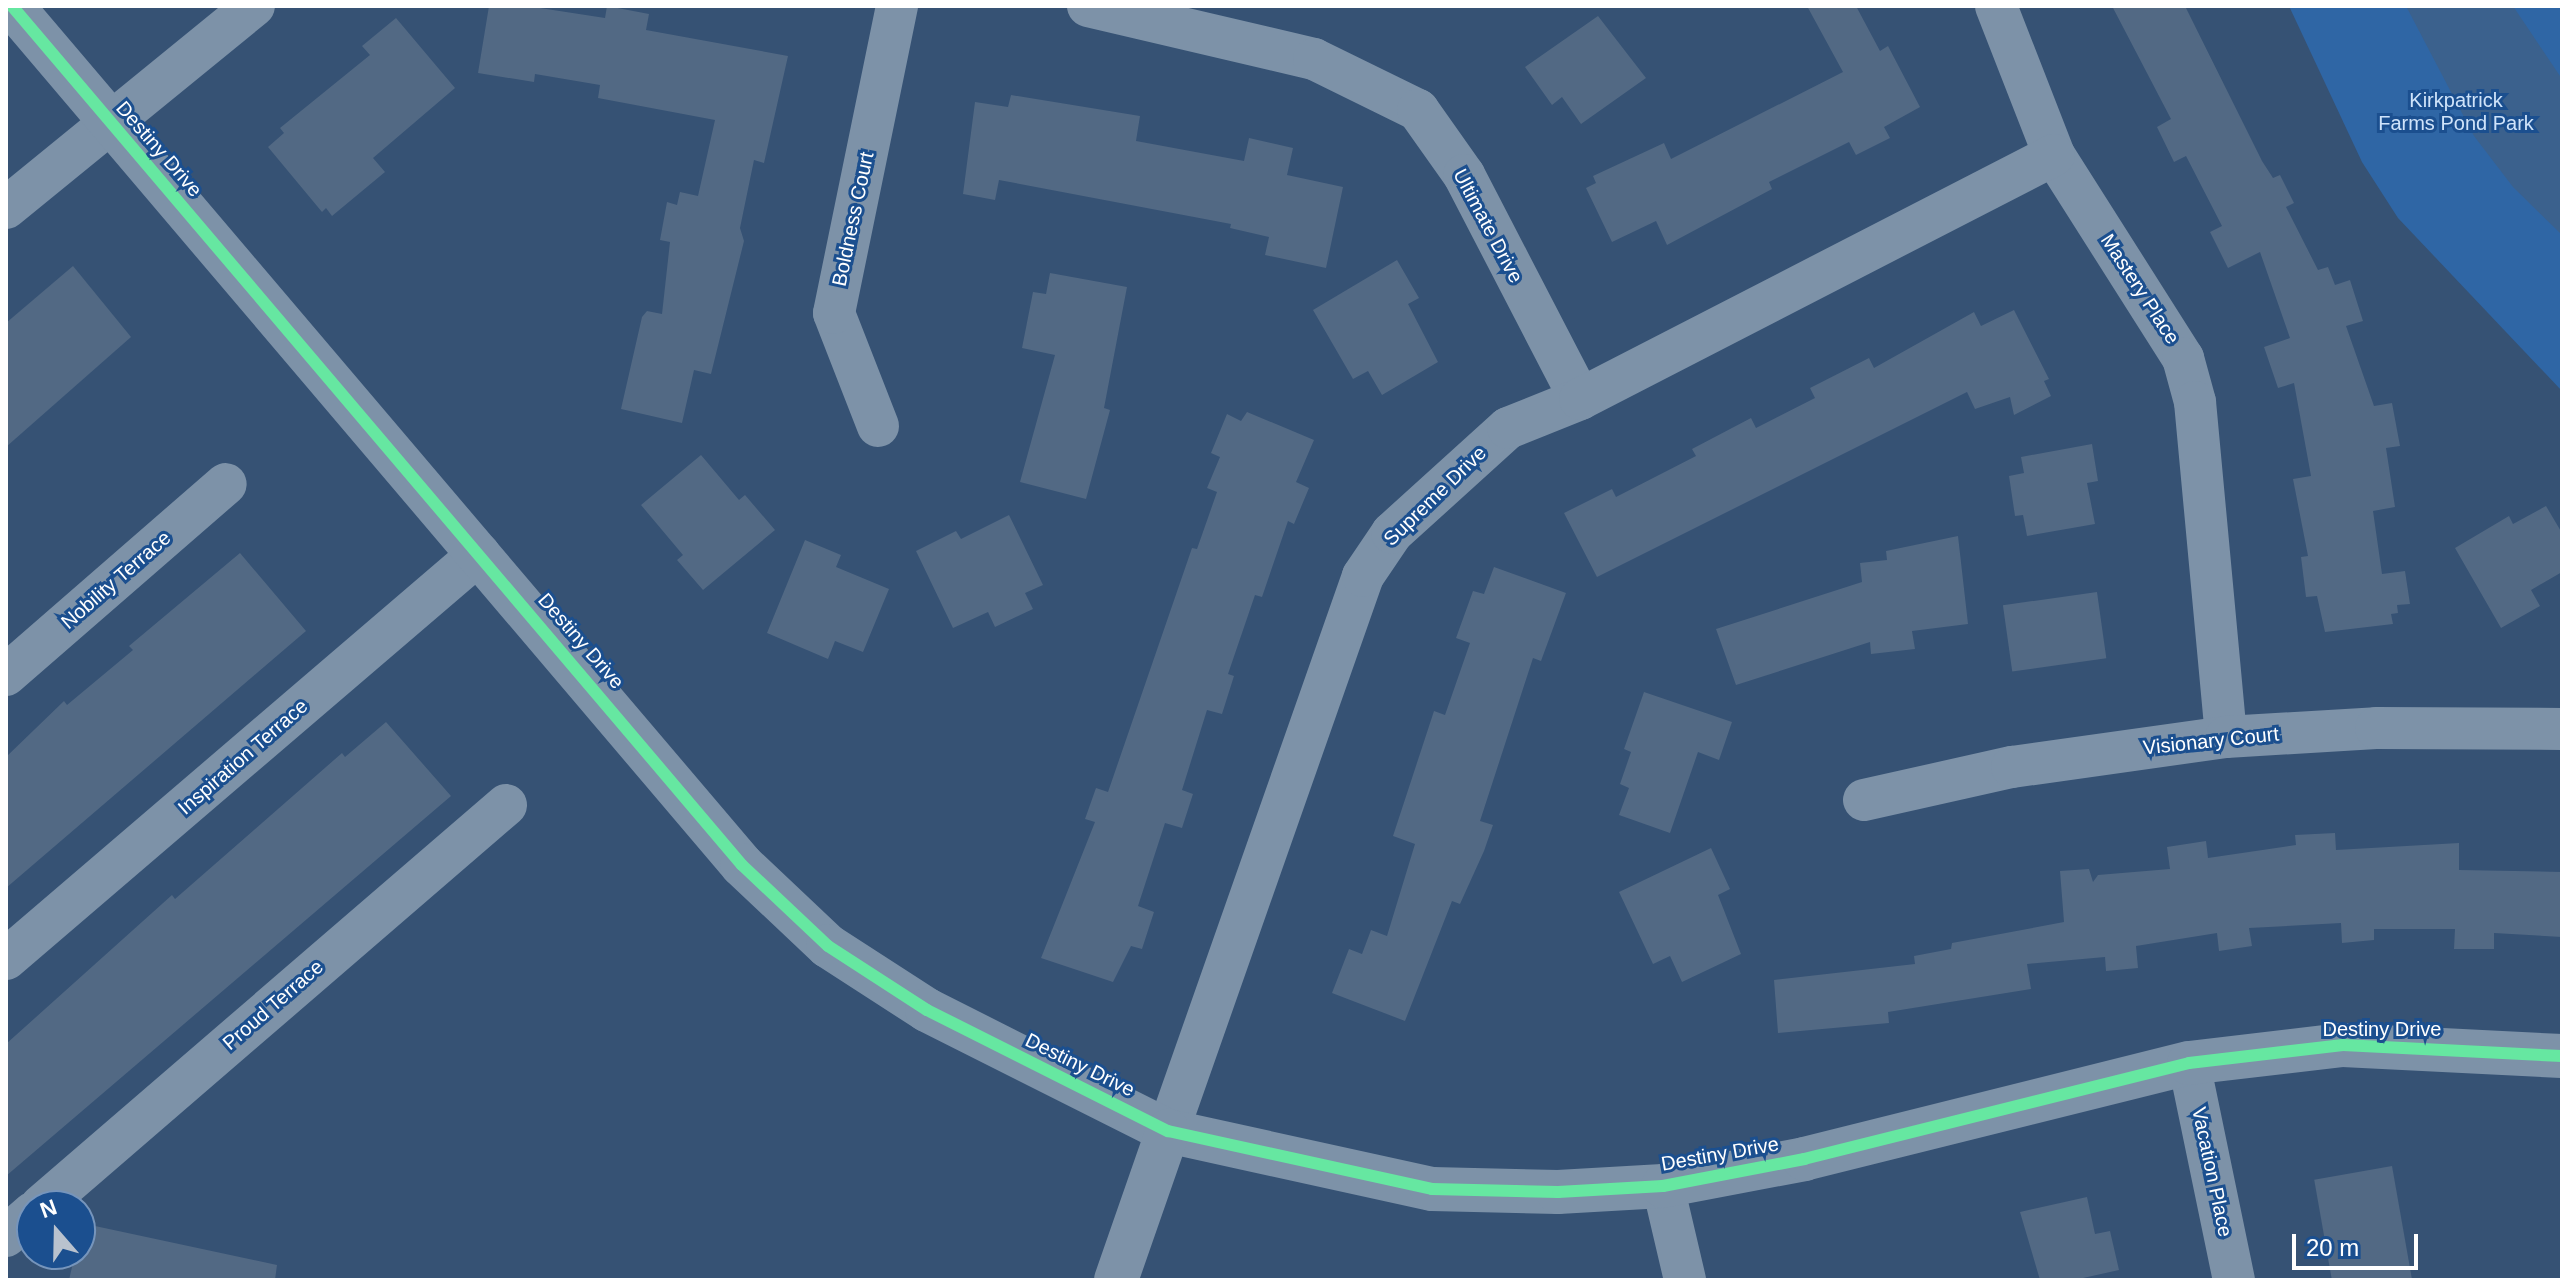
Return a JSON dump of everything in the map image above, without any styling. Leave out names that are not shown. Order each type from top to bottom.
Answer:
[{"type":"street","name":"Destiny Drive","points":[[12,6],[742,865],[828,946],[927,1010],[1168,1131],[1432,1189],[1558,1192],[1663,1186],[1804,1159],[2189,1063],[2343,1045],[2562,1056]]},
{"type":"street","points":[[6,208],[254,6]]},
{"type":"street","name":"Boldness Court","points":[[878,426],[834,313],[897,6]]},
{"type":"street","name":"Ultimate Drive","points":[[1088,6],[1314,59],[1418,110],[1464,175],[1580,399]]},
{"type":"street","name":"Mastery Place","points":[[1996,6],[2054,155],[2183,358],[2195,402],[2226,737]]},
{"type":"street","name":"Supreme Drive","points":[[1116,1280],[1363,576],[1392,533],[1498,435],[1580,399],[2054,155]]},
{"type":"street","name":"Nobility Terrace","points":[[6,675],[226,484]]},
{"type":"street","name":"Inspiration Terrace","points":[[6,959],[479,554]]},
{"type":"street","name":"Visionary Court","points":[[1864,800],[2012,767],[2226,737],[2376,728],[2562,729]]},
{"type":"street","name":"Proud Terrace","points":[[60,1190],[506,805]]},
{"type":"street","name":"Vacation Place","points":[[2189,1063],[2234,1280]]},
{"type":"street","points":[[1663,1186],[1685,1280]]},
{"type":"green space","name":"Kirkpatrick Farms Pond Park","points":[[2289,6],[2562,6],[2562,391],[2398,218],[2362,162]]},
{"type":"shaded area","points":[[2406,6],[2513,6],[2562,79],[2562,235],[2513,187],[2474,136]]},
{"type":"building","points":[[489,6],[527,6],[605,18],[607,6],[649,14],[646,30],[788,56],[764,163],[754,160],[740,228],[744,241],[711,374],[694,370],[682,423],[621,409],[642,317],[647,311],[662,314],[670,242],[660,240],[667,202],[677,205],[680,192],[698,196],[715,120],[598,98],[600,85],[535,74],[534,82],[478,73]]},
{"type":"building","points":[[1807,6],[1856,6],[1880,51],[1888,46],[1920,107],[1884,127],[1890,138],[1856,155],[1849,142],[1769,182],[1772,189],[1667,245],[1656,221],[1612,242],[1586,188],[1596,183],[1593,176],[1664,143],[1671,159],[1843,72]]},
{"type":"building","points":[[2112,6],[2185,6],[2262,161],[2273,178],[2280,175],[2294,203],[2286,207],[2318,270],[2328,267],[2335,285],[2350,280],[2363,321],[2346,326],[2374,406],[2392,403],[2400,446],[2386,448],[2395,507],[2373,511],[2382,574],[2405,571],[2410,604],[2397,605],[2398,613],[2391,614],[2393,624],[2325,632],[2317,596],[2306,597],[2301,557],[2308,556],[2293,479],[2311,476],[2294,383],[2278,388],[2264,347],[2290,338],[2260,252],[2228,268],[2210,232],[2222,226],[2186,156],[2174,162],[2157,127],[2171,119]]},
{"type":"building","points":[[1598,16],[1646,78],[1581,124],[1562,97],[1552,105],[1525,67]]},
{"type":"building","points":[[396,18],[455,88],[373,158],[385,172],[332,216],[326,208],[322,212],[268,147],[284,133],[280,128],[370,55],[362,46]]},
{"type":"building","points":[[1011,95],[1140,116],[1136,141],[1244,161],[1249,138],[1293,148],[1287,175],[1343,187],[1326,268],[1265,255],[1269,237],[1230,228],[1231,224],[999,180],[995,200],[963,194],[975,102],[1008,107]]},
{"type":"building","points":[[1397,260],[1419,298],[1408,304],[1438,362],[1382,395],[1368,371],[1353,379],[1313,310]]},
{"type":"building","points":[[73,266],[131,337],[6,447],[6,323]]},
{"type":"building","points":[[1050,273],[1127,287],[1104,408],[1110,410],[1086,499],[1020,482],[1055,355],[1022,348],[1033,292],[1046,294]]},
{"type":"building","points":[[2014,310],[2049,379],[2044,381],[2051,396],[2014,415],[2010,397],[1975,409],[1967,392],[1597,577],[1564,513],[1612,489],[1616,497],[1696,456],[1692,449],[1751,418],[1756,428],[1815,398],[1810,388],[1869,358],[1874,368],[1974,312],[1981,326]]},
{"type":"building","points":[[1247,412],[1314,440],[1296,482],[1309,488],[1294,524],[1288,521],[1262,597],[1255,595],[1228,674],[1234,676],[1222,714],[1207,710],[1182,790],[1193,794],[1182,828],[1165,823],[1138,906],[1154,912],[1142,949],[1131,946],[1113,982],[1041,958],[1095,822],[1085,819],[1096,788],[1108,792],[1192,548],[1197,549],[1217,492],[1207,488],[1220,457],[1211,453],[1227,414],[1241,421]]},
{"type":"building","points":[[2092,444],[2098,481],[2087,483],[2095,524],[2027,536],[2023,515],[2015,516],[2009,476],[2024,473],[2021,457]]},
{"type":"building","points":[[701,455],[739,500],[745,495],[775,530],[703,590],[677,560],[683,555],[641,505]]},
{"type":"building","points":[[2546,506],[2562,533],[2562,572],[2531,590],[2540,606],[2501,628],[2455,548],[2509,516],[2513,524]]},
{"type":"building","points":[[1009,515],[1043,585],[1025,593],[1033,609],[995,627],[988,612],[953,628],[916,551],[956,531],[961,539]]},
{"type":"building","points":[[1958,536],[1968,624],[1912,631],[1915,649],[1871,654],[1870,642],[1736,685],[1716,629],[1862,582],[1860,563],[1887,560],[1886,551]]},
{"type":"building","points":[[805,540],[841,555],[836,567],[889,589],[863,652],[835,641],[828,659],[767,633]]},
{"type":"building","points":[[240,553],[306,631],[6,888],[6,757],[64,701],[67,705],[133,650],[129,646]]},
{"type":"building","points":[[1494,567],[1566,593],[1541,661],[1533,658],[1480,821],[1493,825],[1484,851],[1460,904],[1452,901],[1405,1021],[1332,993],[1349,949],[1362,954],[1371,930],[1387,936],[1415,844],[1393,836],[1434,711],[1445,715],[1470,643],[1456,638],[1473,591],[1484,594]]},
{"type":"building","points":[[2097,592],[2106,658],[2012,672],[2003,605]]},
{"type":"building","points":[[1644,692],[1732,722],[1719,760],[1698,752],[1670,833],[1619,815],[1629,788],[1620,784],[1631,752],[1624,749]]},
{"type":"building","points":[[386,722],[451,796],[6,1176],[6,1044],[172,895],[175,899],[342,753],[345,757]]},
{"type":"building","points":[[2335,833],[2336,850],[2459,843],[2459,870],[2562,872],[2562,937],[2494,933],[2494,949],[2454,949],[2455,929],[2374,929],[2374,940],[2342,943],[2341,923],[2249,928],[2252,946],[2219,951],[2217,933],[2136,946],[2138,968],[2106,971],[2105,957],[2027,964],[2031,989],[1888,1012],[1889,1023],[1778,1033],[1774,980],[1915,964],[1914,956],[1951,949],[1952,943],[2064,922],[2060,871],[2089,869],[2093,882],[2098,875],[2170,869],[2167,847],[2206,841],[2208,858],[2296,845],[2295,835]]},
{"type":"building","points":[[1711,848],[1730,889],[1718,895],[1741,954],[1682,982],[1670,956],[1653,964],[1619,892]]},
{"type":"building","points":[[2392,1166],[2412,1280],[2332,1280],[2314,1180]]},
{"type":"building","points":[[2087,1197],[2095,1234],[2110,1231],[2119,1270],[2074,1280],[2040,1280],[2020,1212]]},
{"type":"building","points":[[96,1226],[277,1265],[275,1280],[69,1280],[71,1270],[96,1270]]},
{"type":"cycle path","points":[[12,6],[742,865],[828,946],[927,1010],[1168,1131],[1432,1189],[1558,1192],[1663,1186],[1804,1159],[2189,1063],[2343,1045],[2562,1056]]}]
